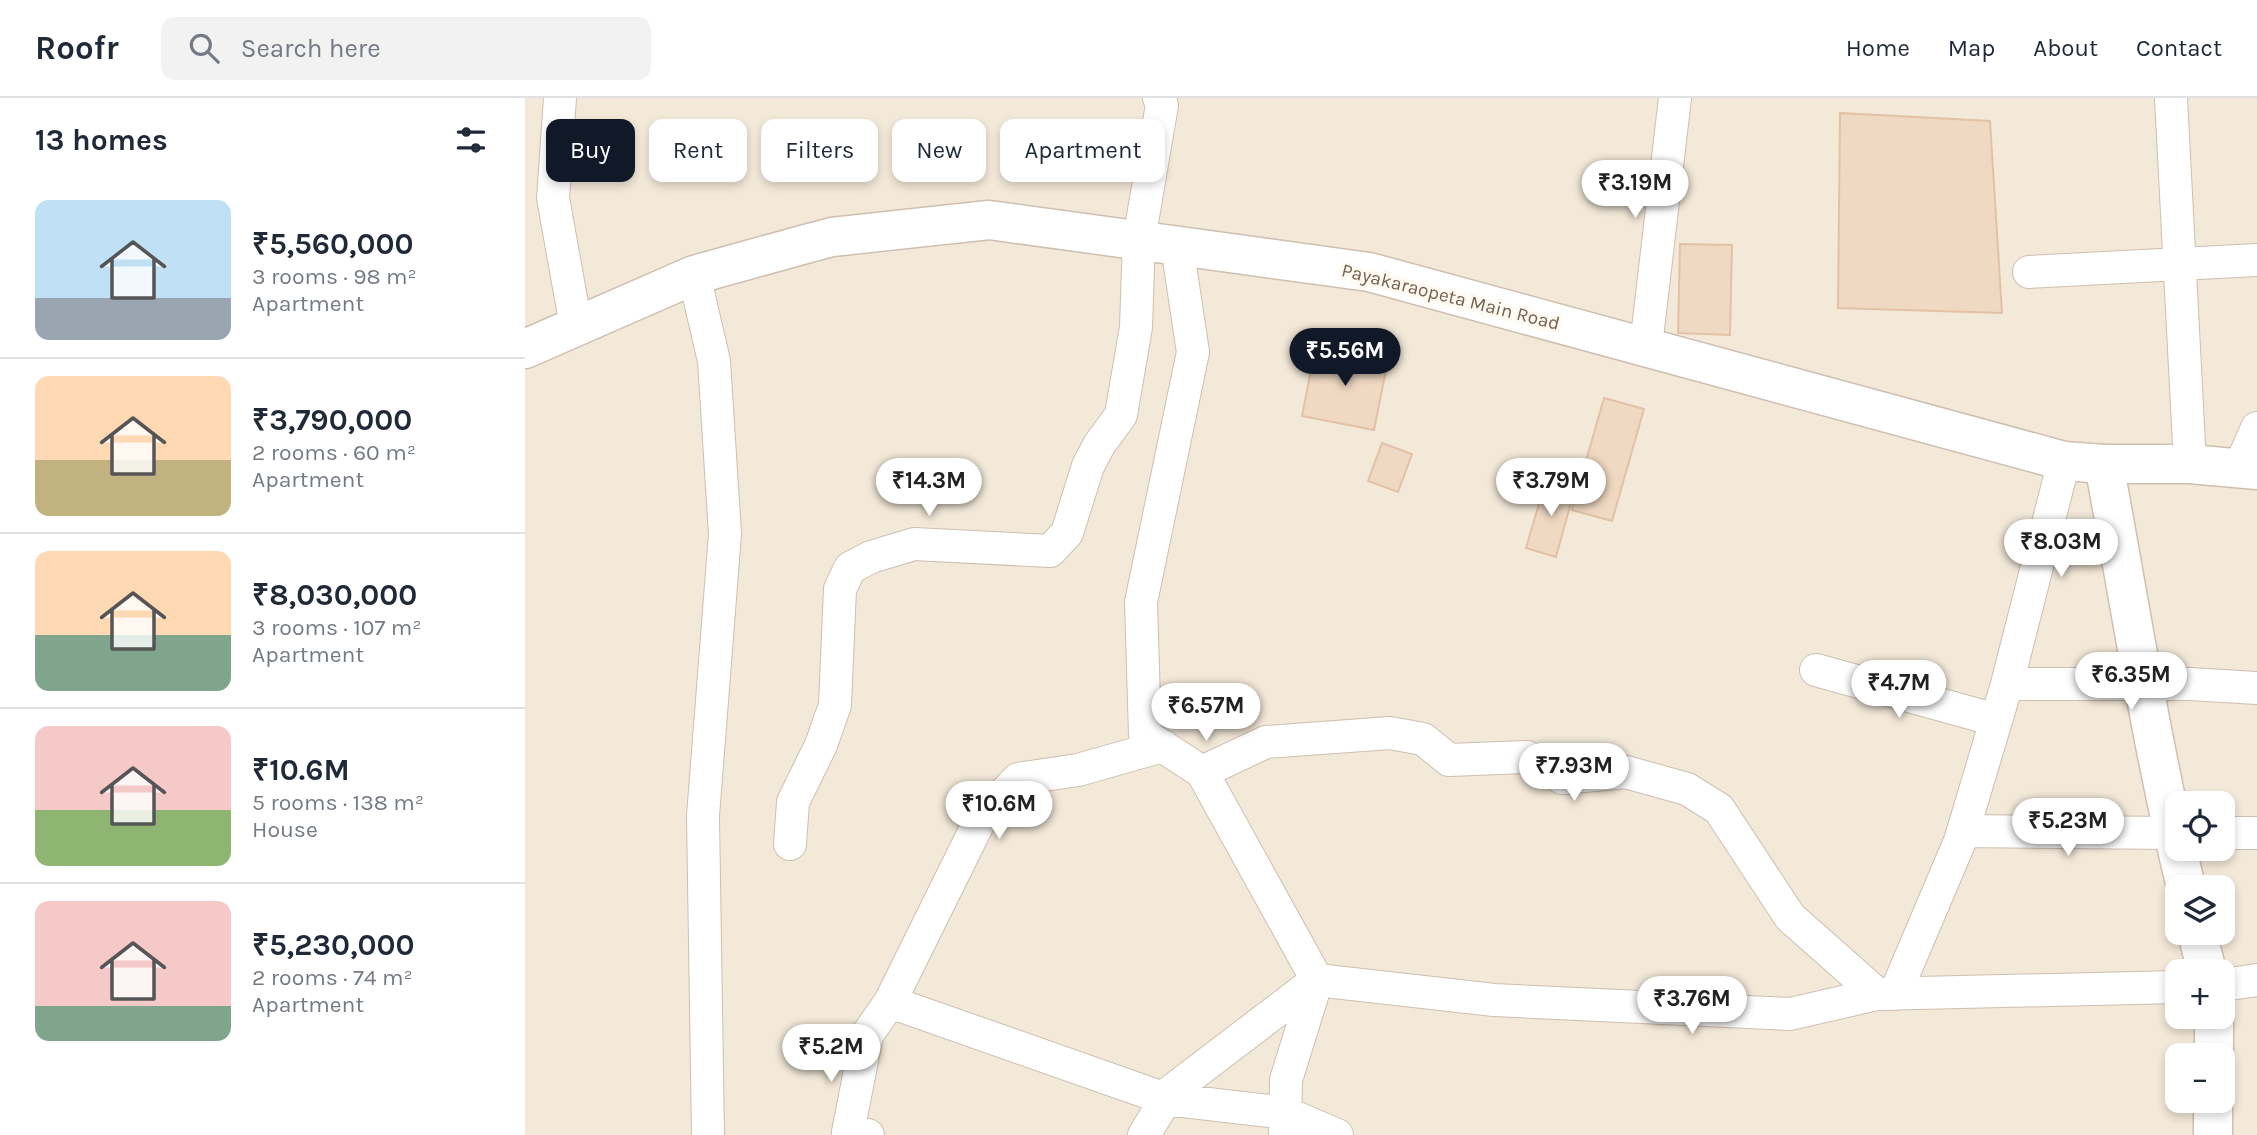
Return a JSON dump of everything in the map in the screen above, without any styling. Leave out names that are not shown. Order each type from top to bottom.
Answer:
[{"type":"street","points":[[560,98],[553,198],[576,326]]},
{"type":"street","points":[[790,844],[793,802],[821,745],[835,705],[840,589],[850,568],[870,557],[914,544],[1049,551],[1067,533],[1089,466],[1099,445],[1121,415],[1136,327],[1139,240],[1162,105],[1159,98]]},
{"type":"street","points":[[1646,346],[1675,98]]},
{"type":"street","points":[[2171,98],[2190,464]]},
{"type":"street","name":"Payakaraopeta Main Road","points":[[525,349],[694,275],[832,237],[989,220],[1369,272],[2064,461],[2190,464],[2248,469]]},
{"type":"street","points":[[1177,246],[1193,352],[1141,602],[1145,735],[1202,772],[1317,979],[1286,1080],[1285,1124]]},
{"type":"street","points":[[2029,272],[2257,260]]},
{"type":"street","points":[[694,275],[714,361],[725,534],[703,816],[708,1135]]},
{"type":"street","points":[[2248,469],[2257,428]]},
{"type":"street","points":[[1886,994],[1963,831],[2007,684],[2064,461]]},
{"type":"street","points":[[2104,464],[2144,686],[2166,791]]},
{"type":"street","points":[[1816,670],[1996,720]]},
{"type":"street","points":[[2007,684],[2190,684],[2257,688]]},
{"type":"street","points":[[1202,772],[1266,742],[1390,733],[1423,739],[1449,760],[1527,757],[1562,778],[1626,772],[1687,789],[1719,809],[1790,917],[1886,994]]},
{"type":"street","points":[[867,1135],[848,1132],[867,1035],[890,1002],[981,818],[1018,779],[1078,770],[1163,746]]},
{"type":"street","points":[[1963,831],[2165,833]]},
{"type":"street","points":[[2235,833],[2257,833]]},
{"type":"street","points":[[1144,1135],[1170,1092],[1317,979],[1494,1000],[1790,1014],[1886,994],[2165,987]]},
{"type":"street","points":[[2235,983],[2257,980]]},
{"type":"street","points":[[890,1002],[1166,1099],[1337,1135]]},
{"type":"street","points":[[2213,1113],[2213,1135]]},
{"type":"shaded area","points":[[525,98],[2257,98],[2257,1135],[525,1135]]},
{"type":"building","points":[[1840,113],[1990,121],[2002,313],[1838,308]]},
{"type":"building","points":[[1680,244],[1732,245],[1730,335],[1678,333]]},
{"type":"building","points":[[1316,345],[1388,360],[1374,430],[1302,416]]},
{"type":"building","points":[[1604,398],[1644,409],[1612,521],[1572,510]]},
{"type":"building","points":[[1382,443],[1412,454],[1398,492],[1368,481]]},
{"type":"building","points":[[1546,480],[1575,488],[1556,557],[1526,548]]}]
